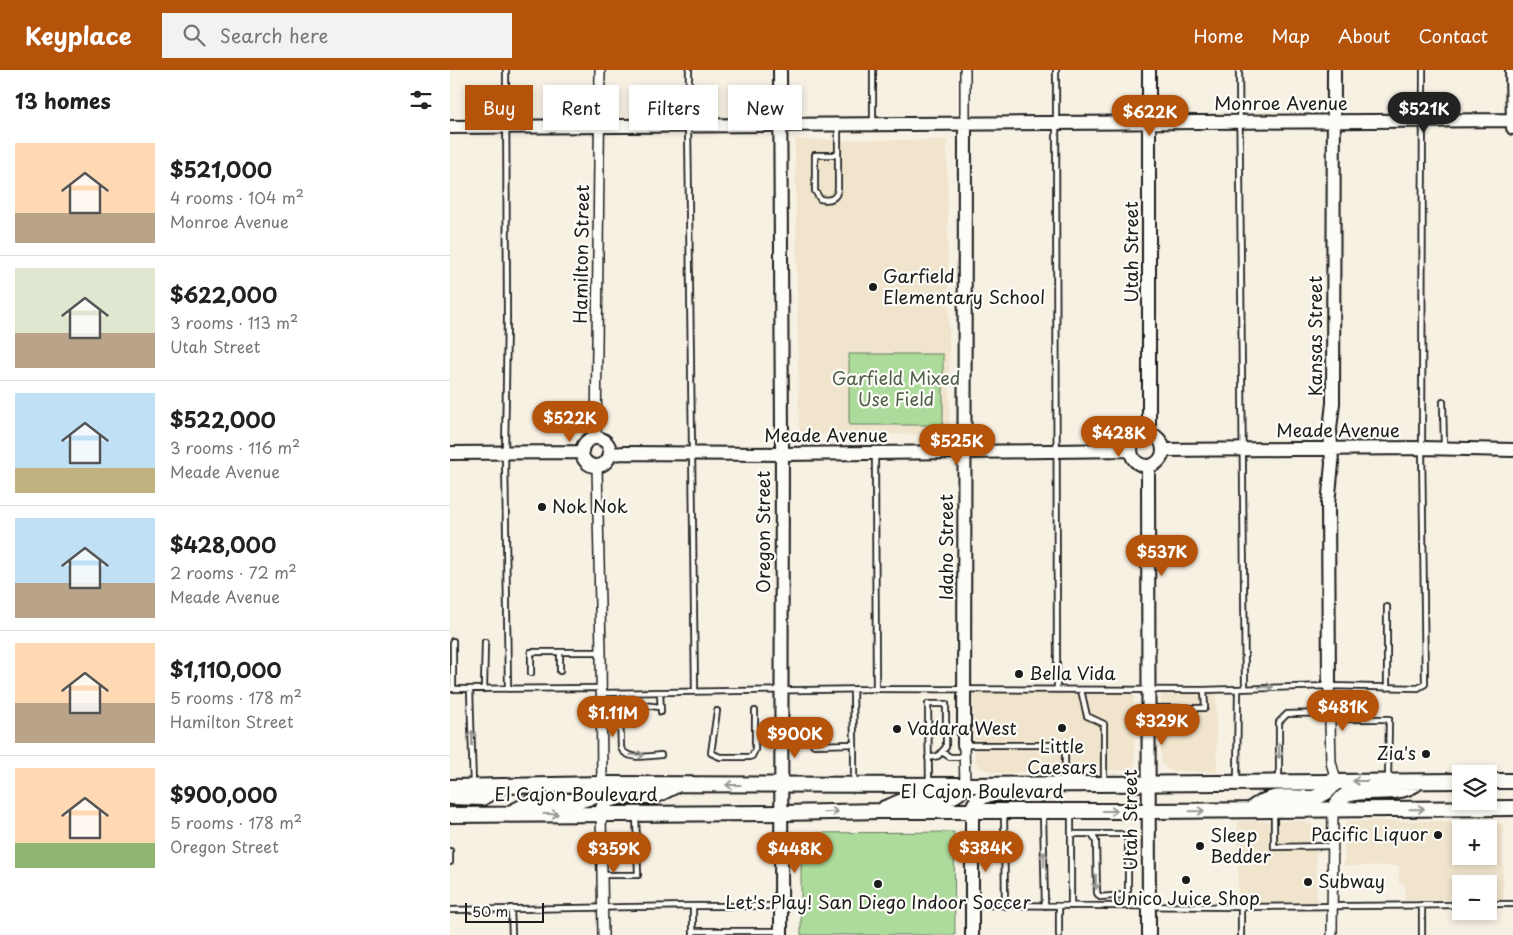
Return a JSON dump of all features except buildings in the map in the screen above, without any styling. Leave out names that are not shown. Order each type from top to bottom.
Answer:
[{"type":"main road","points":[[1250,810],[1259,802],[1270,798],[1319,797],[1326,794],[1336,781]]},
{"type":"main road","points":[[1333,810],[1339,800],[1346,795],[1398,792],[1410,788],[1419,781]]},
{"type":"main road","name":"El Cajon Boulevard","points":[[450,787],[602,784],[964,785],[1452,781]]},
{"type":"main road","points":[[1497,781],[1513,781]]},
{"type":"main road","points":[[507,814],[534,801],[578,801],[588,798],[597,794],[602,784]]},
{"type":"main road","points":[[972,812],[974,802],[984,796],[995,793],[1026,794],[1038,791],[1046,784]]},
{"type":"main road","points":[[601,814],[604,804],[608,800],[623,796],[655,796],[678,785]]},
{"type":"main road","points":[[880,811],[906,800],[945,799],[956,796],[964,785]]},
{"type":"main road","points":[[450,797],[482,798],[503,786]]},
{"type":"main road","name":"El Cajon Boulevard","points":[[450,815],[1513,808]]},
{"type":"street","name":"Hamilton Street","points":[[600,70],[600,85]]},
{"type":"street","name":"Oregon Street","points":[[780,70],[780,85]]},
{"type":"street","name":"Idaho Street","points":[[964,785],[965,70]]},
{"type":"street","name":"Utah Street","points":[[1149,70],[1149,434]]},
{"type":"street","name":"Kansas Street","points":[[1334,70],[1333,393],[1330,430],[1332,464],[1328,504],[1331,762],[1336,781]]},
{"type":"street","points":[[1512,70],[1513,128]]},
{"type":"street","name":"Monroe Avenue","points":[[802,125],[1513,120]]},
{"type":"street","name":"Monroe Avenue","points":[[450,127],[465,127]]},
{"type":"street","name":"Hamilton Street","points":[[596,438],[600,130]]},
{"type":"street","name":"Oregon Street","points":[[780,130],[782,454],[781,933]]},
{"type":"street","points":[[1149,434],[1161,441],[1163,450],[1159,461],[1148,466],[1136,462],[1132,446],[1136,438],[1149,434]]},
{"type":"street","points":[[596,438],[607,443],[610,454],[608,461],[597,466],[587,462],[582,452],[586,442],[596,438]]},
{"type":"street","name":"Meade Avenue","points":[[1163,450],[1422,448],[1513,450]]},
{"type":"street","name":"Meade Avenue","points":[[610,454],[1132,450]]},
{"type":"street","points":[[450,453],[582,452]]},
{"type":"street","points":[[597,466],[602,784]]},
{"type":"street","name":"Utah Street","points":[[1148,466],[1149,935]]},
{"type":"street","points":[[1332,935],[1333,810]]},
{"type":"street","points":[[972,812],[972,935]]},
{"type":"street","points":[[601,814],[602,935]]},
{"type":"lane","points":[[506,70],[506,85]]},
{"type":"lane","points":[[689,70],[689,85]]},
{"type":"lane","points":[[873,70],[873,125]]},
{"type":"lane","points":[[1056,70],[1057,690]]},
{"type":"lane","points":[[1239,70],[1245,688]]},
{"type":"lane","points":[[453,641],[451,689],[601,690],[660,693],[876,689],[1204,690],[1329,686],[1418,688],[1425,684],[1422,448],[1423,70]]},
{"type":"lane","points":[[838,125],[838,155],[838,193],[831,199],[820,198],[814,191],[814,155],[838,155]]},
{"type":"lane","points":[[506,130],[507,318],[505,453],[508,689]]},
{"type":"lane","points":[[688,130],[695,692]]},
{"type":"lane","points":[[1444,402],[1444,448]]},
{"type":"lane","points":[[876,453],[876,689]]},
{"type":"lane","points":[[1387,607],[1387,688]]},
{"type":"lane","points":[[484,689],[485,642]]},
{"type":"lane","points":[[531,673],[531,652],[601,652]]},
{"type":"lane","points":[[560,652],[560,671]]},
{"type":"lane","points":[[470,689],[473,786]]},
{"type":"lane","points":[[1237,782],[1238,689]]},
{"type":"lane","points":[[853,690],[854,785]]},
{"type":"lane","points":[[1080,690],[1087,716],[1104,724],[1104,784]]},
{"type":"lane","points":[[1148,708],[1205,708],[1204,690]]},
{"type":"lane","points":[[660,693],[660,709],[626,703],[620,710],[622,752],[629,756],[661,756]]},
{"type":"lane","points":[[928,758],[938,756],[946,747],[946,704],[928,704],[928,758],[929,784]]},
{"type":"lane","points":[[717,711],[712,753],[720,757],[752,756],[755,750],[755,711]]},
{"type":"lane","points":[[1279,782],[1279,722],[1287,714],[1388,719],[1388,781]]},
{"type":"lane","points":[[782,734],[805,734],[814,745],[854,744]]},
{"type":"lane","points":[[942,752],[950,756],[964,751],[1065,745],[1065,784]]},
{"type":"lane","points":[[1274,810],[1274,846],[1332,846]]},
{"type":"lane","points":[[1004,812],[1005,906]]},
{"type":"lane","points":[[1043,812],[1045,906]]},
{"type":"lane","points":[[1071,812],[1071,906]]},
{"type":"lane","points":[[602,875],[638,875],[636,814]]},
{"type":"lane","points":[[1071,834],[1120,834],[1128,838],[1128,890],[1121,896],[1100,897],[1097,893],[1096,841],[1092,835]]},
{"type":"lane","points":[[450,851],[450,862]]},
{"type":"lane","points":[[1497,904],[1513,904]]},
{"type":"lane","points":[[973,905],[1059,907],[1452,905]]},
{"type":"lane","points":[[1422,905],[1422,935]]},
{"type":"lane","points":[[693,906],[693,933],[781,933]]},
{"type":"lane","points":[[450,910],[781,906]]},
{"type":"lane","points":[[1059,907],[1059,935]]},
{"type":"lane","points":[[1241,907],[1241,935]]},
{"type":"lane","points":[[511,908],[512,935]]},
{"type":"shaded area","name":"Garfield Elementary School","points":[[795,140],[947,140],[950,434],[799,435]]},
{"type":"shaded area","points":[[1057,690],[1134,692],[1134,768],[1130,770],[1001,773],[981,768],[975,761],[973,692]]},
{"type":"shaded area","points":[[1216,692],[1217,772],[1172,771],[1166,768],[1162,764],[1161,758],[1161,693]]},
{"type":"shaded area","points":[[1238,821],[1295,821],[1306,822],[1314,826],[1316,834],[1317,902],[1238,903]]},
{"type":"shaded area","points":[[1347,821],[1452,821],[1452,865],[1497,865],[1497,821],[1503,826],[1503,900],[1497,900],[1497,875],[1452,875],[1452,900],[1405,900],[1405,884],[1399,883],[1399,866],[1344,866],[1345,824]]},
{"type":"green space","name":"Garfield Mixed Use Field","points":[[849,354],[943,354],[943,425],[849,425]]},
{"type":"green space","name":"Let's Play! San Diego Indoor Soccer","points":[[954,832],[955,935],[801,935],[801,833]]},
{"type":"place","name":"Garfield Elementary School","points":[[873,287]]},
{"type":"place","name":"Nok Nok","points":[[542,507]]},
{"type":"place","name":"Bella Vida","points":[[1019,674]]},
{"type":"place","name":"Little Caesars","points":[[1062,728]]},
{"type":"place","name":"Vadara West","points":[[897,729]]},
{"type":"place","name":"Zia's","points":[[1426,754]]},
{"type":"place","name":"Pacific Liquor","points":[[1438,835]]},
{"type":"place","name":"Sleep Bedder","points":[[1200,846]]},
{"type":"place","name":"Unico Juice Shop","points":[[1186,880]]},
{"type":"place","name":"Subway","points":[[1308,882]]},
{"type":"place","name":"Let's Play! San Diego Indoor Soccer","points":[[878,884]]}]
